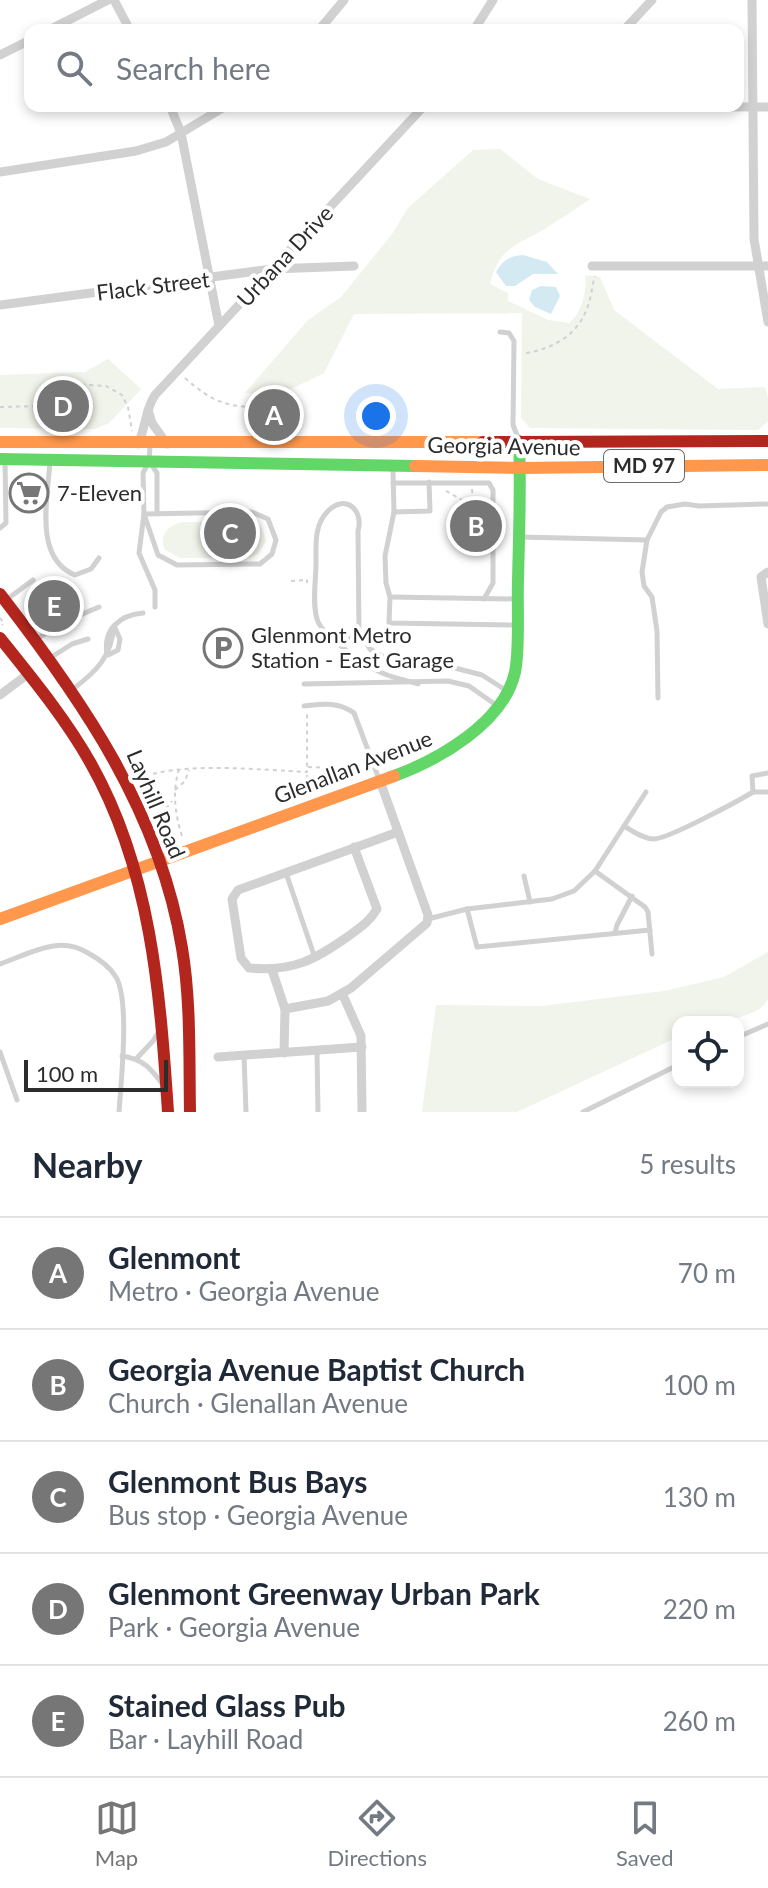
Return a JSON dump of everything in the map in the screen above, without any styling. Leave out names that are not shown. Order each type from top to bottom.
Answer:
[{"type":"main road","name":"Glenallan Avenue","points":[[0,919],[424,765],[450,751],[472,733],[498,706],[508,692],[515,673],[521,468],[519,441]]},
{"type":"main road","name":"Georgia Avenue","points":[[0,442],[768,441]]},
{"type":"main road","name":"Georgia Avenue","points":[[3,459],[521,468],[768,465]]},
{"type":"main road","name":"Layhill Road","points":[[2,597],[50,658],[109,745],[136,798],[161,860],[179,940],[189,1007],[190,1112]]},
{"type":"main road","name":"Layhill Road","points":[[1,632],[92,765],[123,836],[150,924],[162,1023],[168,1112]]},
{"type":"street","points":[[61,24],[108,0]]},
{"type":"street","points":[[114,0],[127,24]]},
{"type":"street","points":[[324,24],[344,0]]},
{"type":"street","points":[[478,24],[493,0]]},
{"type":"street","points":[[630,24],[652,0]]},
{"type":"street","points":[[752,0],[757,266],[768,322]]},
{"type":"street","points":[[0,55],[24,43]]},
{"type":"street","points":[[744,107],[768,107]]},
{"type":"street","points":[[172,112],[181,133],[219,326]]},
{"type":"street","points":[[0,172],[136,151],[166,142],[216,112]]},
{"type":"street","name":"Urbana Drive","points":[[147,407],[418,112]]},
{"type":"street","name":"Flack Street","points":[[0,305],[272,269],[354,266]]},
{"type":"street","points":[[598,266],[768,266]]},
{"type":"street","points":[[144,444],[147,407]]},
{"type":"street","points":[[147,407],[152,423],[167,444]]},
{"type":"street","points":[[768,572],[761,577],[768,624]]},
{"type":"street","points":[[0,695],[28,674]]},
{"type":"street","points":[[285,1009],[328,1001],[342,993],[427,923],[380,781]]},
{"type":"street","points":[[354,847],[377,909],[372,919],[316,959],[272,970],[249,968],[241,958],[232,899],[238,890],[285,872],[354,847],[398,832]]},
{"type":"street","points":[[272,970],[285,1009],[284,1053]]},
{"type":"street","points":[[342,993],[356,1019],[362,1047],[362,1112]]},
{"type":"street","points":[[218,1057],[362,1047]]},
{"type":"lane","points":[[500,332],[509,333],[514,341],[513,425],[519,441]]},
{"type":"lane","points":[[144,444],[149,462],[157,473],[157,513]]},
{"type":"lane","points":[[0,528],[6,523],[3,459]]},
{"type":"lane","points":[[50,460],[47,533],[51,554],[67,572],[75,575],[91,569],[99,558]]},
{"type":"lane","points":[[149,462],[143,473],[144,514],[139,553],[155,590],[155,607]]},
{"type":"lane","points":[[393,465],[394,512],[385,556],[390,597],[389,623],[518,625]]},
{"type":"lane","points":[[393,483],[482,481],[491,486],[493,583],[484,599]]},
{"type":"lane","points":[[394,512],[430,511],[429,484]]},
{"type":"lane","points":[[418,684],[382,673],[324,632],[317,619],[316,540],[322,518],[335,505],[345,503],[358,511],[361,521],[358,531],[359,632],[370,649],[395,664],[419,668],[451,667],[482,675],[508,692]]},
{"type":"lane","points":[[658,698],[657,631],[652,597],[644,586],[642,572],[647,540],[661,512],[667,507],[685,504],[768,504]]},
{"type":"lane","points":[[252,512],[268,519],[275,532],[275,547],[267,560],[253,566],[177,565],[158,555],[144,514],[252,512]]},
{"type":"lane","points":[[519,537],[647,540]]},
{"type":"lane","points":[[2,597],[33,580]]},
{"type":"lane","points":[[390,597],[518,599]]},
{"type":"lane","points":[[36,640],[59,624],[99,607]]},
{"type":"lane","points":[[107,655],[105,642],[114,626],[128,615],[143,613]]},
{"type":"lane","points":[[72,690],[96,671],[107,655],[118,650],[120,639],[114,626]]},
{"type":"lane","points":[[336,641],[359,632]]},
{"type":"lane","points":[[50,658],[72,644],[88,639]]},
{"type":"lane","points":[[304,684],[448,681],[469,686],[498,706]]},
{"type":"lane","points":[[304,706],[336,705],[354,713],[380,781]]},
{"type":"lane","points":[[753,792],[752,776],[768,773]]},
{"type":"lane","points":[[428,919],[467,909],[530,902],[574,891],[595,871],[646,792]]},
{"type":"lane","points":[[624,826],[642,836],[658,838],[753,792],[768,792]]},
{"type":"lane","points":[[595,871],[632,896],[648,912],[652,954]]},
{"type":"lane","points":[[285,872],[316,959]]},
{"type":"lane","points":[[524,876],[530,902]]},
{"type":"lane","points":[[615,933],[632,896]]},
{"type":"lane","points":[[467,909],[477,947],[650,930]]},
{"type":"lane","points":[[0,964],[61,946],[82,949],[100,960],[116,976],[121,989],[119,1112]]},
{"type":"lane","points":[[137,1058],[153,1041],[162,1023]]},
{"type":"lane","points":[[744,1034],[768,1024]]},
{"type":"lane","points":[[317,1050],[318,1112]]},
{"type":"lane","points":[[0,1052],[17,1100]]},
{"type":"lane","points":[[244,1055],[246,1112]]},
{"type":"lane","points":[[122,1056],[137,1058],[147,1064],[167,1090]]},
{"type":"lane","points":[[583,1112],[672,1068]]},
{"type":"path","points":[[526,353],[559,343],[574,331],[586,313],[598,266]]},
{"type":"path","points":[[185,378],[208,399],[246,408],[266,407]]},
{"type":"path","points":[[0,407],[39,406],[73,384],[106,386],[122,395],[128,407],[130,431],[144,430]]},
{"type":"path","points":[[429,484],[471,502],[472,484]]},
{"type":"path","points":[[291,581],[307,580],[307,586]]},
{"type":"path","points":[[0,618],[4,623],[1,632]]},
{"type":"path","points":[[304,715],[307,715],[309,789]]},
{"type":"path","points":[[307,767],[330,768],[313,777],[314,781],[331,775],[333,781]]},
{"type":"path","points":[[137,779],[153,772],[178,770],[307,772]]},
{"type":"path","points":[[178,770],[173,800],[182,836]]},
{"type":"path","points":[[174,790],[185,781],[189,770]]},
{"type":"path","points":[[155,822],[173,800]]},
{"type":"shaded area","points":[[500,149],[538,179],[590,199],[510,248],[498,262],[490,284],[508,293],[508,301],[548,320],[569,323],[583,301],[585,275],[600,277],[614,310],[718,389],[765,387],[768,421],[758,430],[530,428],[521,418],[522,313],[354,314],[324,373],[277,396],[245,393],[308,320],[341,297],[392,234],[408,208],[473,150]]},
{"type":"shaded area","points":[[108,359],[141,389],[109,423],[95,429],[0,428],[0,375],[85,372]]},
{"type":"shaded area","points":[[182,522],[253,522],[262,528],[266,541],[258,554],[247,558],[180,558],[164,549],[163,539],[169,528]]},
{"type":"shaded area","points":[[768,952],[768,998],[754,1012],[744,1016],[672,1016],[672,1040],[517,1112],[422,1112],[436,1005],[542,1006],[664,991],[724,977]]},
{"type":"water","points":[[523,255],[547,262],[558,274],[533,274],[515,286],[506,286],[496,272],[507,259]]},
{"type":"water","points":[[541,286],[556,287],[560,296],[551,314],[535,307],[529,300],[532,290]]},
{"type":"traffic: fast","points":[[394,776],[449,750],[467,737],[498,708],[515,672],[519,441]]},
{"type":"traffic: fast","points":[[0,459],[415,466]]},
{"type":"traffic: slow","points":[[0,442],[483,442]]},
{"type":"traffic: slow","points":[[415,466],[768,465]]},
{"type":"traffic: slow","points":[[0,919],[394,776]]},
{"type":"traffic: jam","points":[[483,442],[768,441]]},
{"type":"traffic: jam","points":[[0,594],[88,717],[114,760],[156,850],[171,898],[185,968],[190,1112]]},
{"type":"traffic: jam","points":[[0,638],[48,698],[90,762],[111,803],[127,845],[149,932],[156,977],[168,1112]]},
{"type":"place","name":"Glenmont Greenway Urban Park","points":[[63,406]]},
{"type":"place","name":"Glenmont","points":[[274,415]]},
{"type":"place","name":"7-Eleven","points":[[29,493]]},
{"type":"place","name":"Georgia Avenue Baptist Church","points":[[476,526]]},
{"type":"place","name":"Glenmont Bus Bays","points":[[230,533]]},
{"type":"place","name":"Stained Glass Pub","points":[[54,606]]},
{"type":"place","name":"Glenmont Metro Station - East Garage","points":[[223,648]]}]
